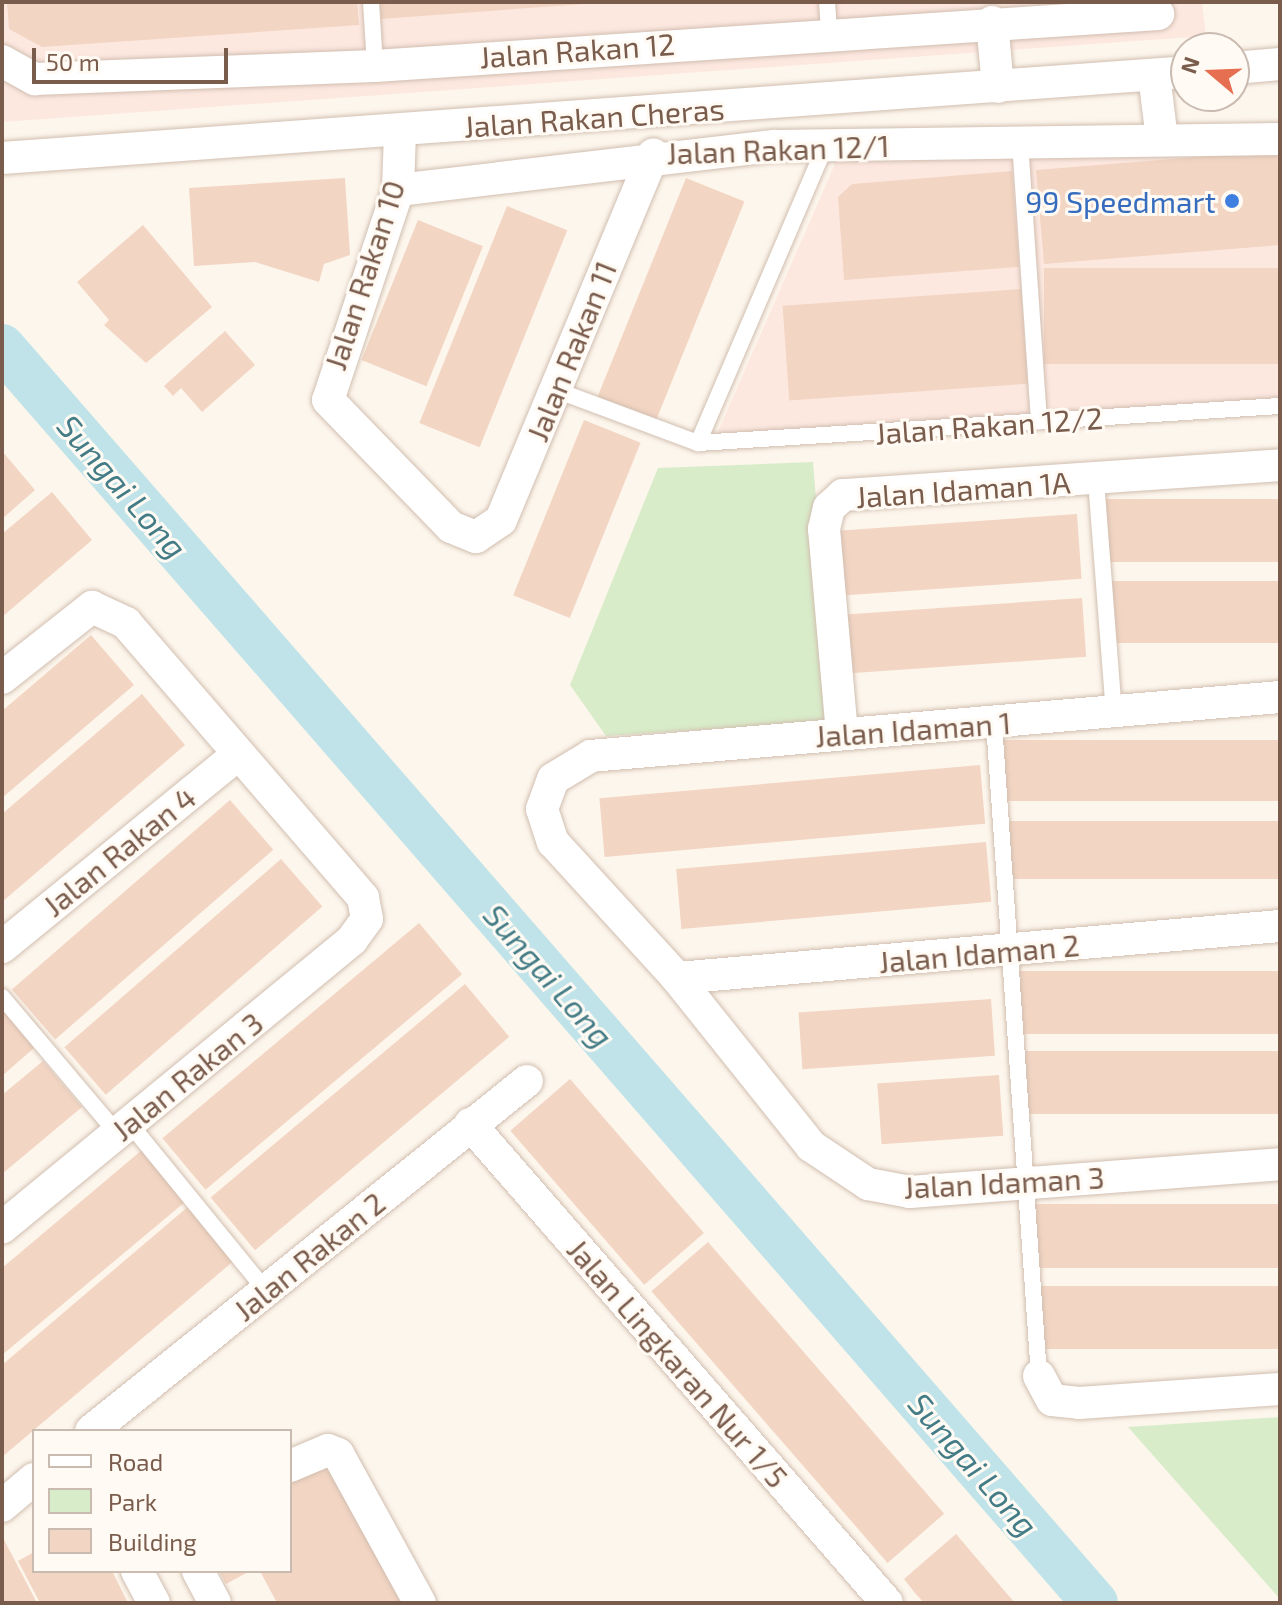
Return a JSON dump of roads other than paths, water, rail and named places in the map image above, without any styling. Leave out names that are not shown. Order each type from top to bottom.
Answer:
[{"type":"street","name":"Jalan Rakan 12","points":[[2,61],[35,79],[375,66],[828,17],[992,22],[1158,14]]},
{"type":"street","points":[[992,22],[998,87]]},
{"type":"street","points":[[1250,67],[1280,64]]},
{"type":"street","name":"Jalan Rakan Cheras","points":[[2,158],[400,132],[1170,74]]},
{"type":"street","points":[[1154,75],[1162,139]]},
{"type":"street","points":[[949,90],[954,143]]},
{"type":"street","name":"Jalan Rakan 10","points":[[400,132],[398,190],[331,378],[328,400],[337,416],[451,527],[476,537]]},
{"type":"street","name":"Jalan Rakan 12/1","points":[[398,190],[653,154],[826,145],[1280,139]]},
{"type":"street","name":"Jalan Rakan 11","points":[[476,537],[501,520],[653,154]]},
{"type":"street","name":"Jalan Idaman 1A","points":[[842,734],[824,529],[829,508],[843,495],[1280,465]]},
{"type":"street","points":[[2,678],[92,607],[126,623],[237,755]]},
{"type":"street","name":"Jalan Idaman 1","points":[[553,779],[591,756],[1280,697]]},
{"type":"street","name":"Jalan Rakan 3","points":[[2,1228],[352,940],[367,919],[363,898],[237,755]]},
{"type":"street","name":"Jalan Rakan 4","points":[[2,947],[237,755]]},
{"type":"street","name":"Jalan Idaman 3","points":[[553,779],[542,809],[553,842],[677,978],[811,1146],[868,1184],[910,1192],[1280,1164]]},
{"type":"street","name":"Jalan Idaman 2","points":[[677,978],[1280,926]]},
{"type":"street","name":"Jalan Rakan 2","points":[[94,1429],[527,1081]]},
{"type":"street","name":"Jalan Lingkaran Nur 1/5","points":[[470,1124],[887,1603]]},
{"type":"street","points":[[1039,1376],[1052,1400],[1079,1403],[1280,1389]]},
{"type":"street","points":[[292,1465],[328,1450],[338,1454],[420,1603]]},
{"type":"street","points":[[2,1506],[32,1481]]},
{"type":"street","points":[[138,1573],[154,1603]]},
{"type":"street","points":[[199,1573],[215,1603]]},
{"type":"lane","points":[[371,2],[375,66]]},
{"type":"lane","points":[[1020,142],[1039,421]]},
{"type":"lane","points":[[556,390],[698,443],[826,145]]},
{"type":"lane","name":"Jalan Rakan 12/2","points":[[698,443],[1280,406]]},
{"type":"lane","points":[[1096,480],[1114,712]]},
{"type":"lane","points":[[994,723],[1039,1376]]},
{"type":"lane","points":[[2,997],[124,1128],[266,1291]]},
{"type":"waterway","name":"Sungai Long","points":[[2,347],[1095,1603]]},
{"type":"place","name":"99 Speedmart","points":[[1232,201]]}]
